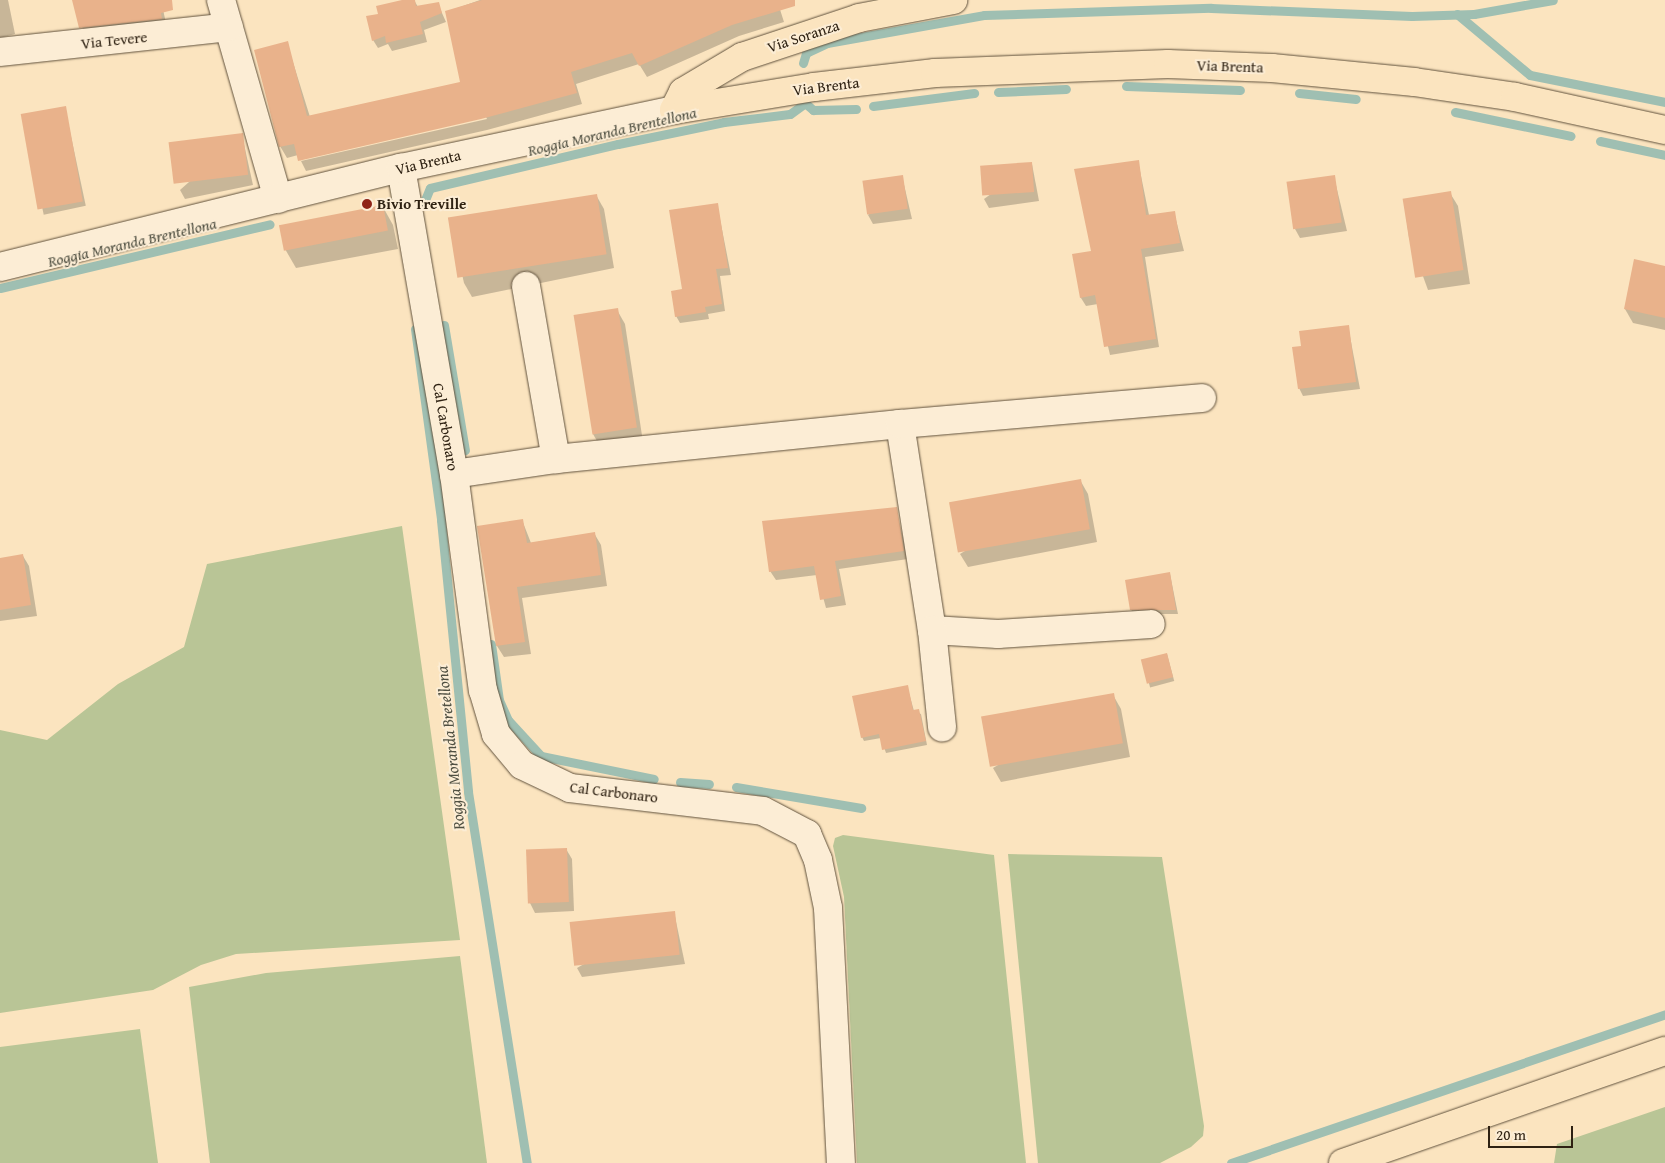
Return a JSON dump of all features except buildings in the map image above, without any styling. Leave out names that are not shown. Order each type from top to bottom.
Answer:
[{"type":"main road","name":"Via Soranza","points":[[674,110],[683,92],[742,56],[859,18],[953,0]]},
{"type":"main road","name":"Via Brenta","points":[[674,110],[935,73],[1168,64],[1272,68],[1414,82],[1516,97],[1665,130]]},
{"type":"main road","points":[[1343,1163],[1665,1051]]},
{"type":"street","points":[[221,0],[278,199]]},
{"type":"street","name":"Via Tevere","points":[[0,52],[228,27]]},
{"type":"street","name":"Via Brenta","points":[[0,267],[401,168],[674,110]]},
{"type":"street","name":"Cal Carbonaro","points":[[401,168],[454,474],[483,690],[492,726],[508,750],[522,765],[570,788],[763,811],[799,827],[813,843],[828,908],[841,1163]]},
{"type":"street","points":[[526,286],[556,459]]},
{"type":"street","points":[[454,474],[556,459],[900,424],[1202,398]]},
{"type":"street","points":[[900,424],[932,630],[942,727]]},
{"type":"street","points":[[932,630],[998,634],[1151,624]]},
{"type":"green space","points":[[402,526],[460,940],[236,954],[201,965],[153,990],[0,1013],[0,730],[47,740],[118,684],[184,647],[207,564]]},
{"type":"green space","points":[[843,835],[994,855],[1026,1163],[857,1163],[844,897],[833,846],[835,838]]},
{"type":"green space","points":[[1008,854],[1162,857],[1204,1126],[1203,1136],[1191,1147],[1160,1163],[1038,1163]]},
{"type":"green space","points":[[460,956],[487,1163],[210,1163],[189,987],[266,973]]},
{"type":"green space","points":[[140,1029],[158,1163],[0,1163],[0,1047]]},
{"type":"green space","points":[[1665,1107],[1665,1163],[1554,1163],[1557,1144]]},
{"type":"waterway","name":"Roggia Moranda Brentellona","points":[[803,63],[806,53],[827,43],[984,15],[1211,8],[1412,16],[1474,14],[1553,0]]},
{"type":"waterway","points":[[1457,14],[1530,75],[1665,102]]},
{"type":"waterway","points":[[1126,86],[1240,90]]},
{"type":"waterway","points":[[998,92],[1066,89]]},
{"type":"waterway","points":[[873,106],[974,93]]},
{"type":"waterway","points":[[1299,93],[1356,99]]},
{"type":"waterway","name":"Roggia Moranda Brentellona","points":[[423,205],[430,188],[618,144],[724,122],[790,114],[805,103],[813,110],[856,109]]},
{"type":"waterway","points":[[1455,112],[1571,136]]},
{"type":"waterway","points":[[1600,141],[1665,155]]},
{"type":"waterway","name":"Roggia Moranda Brentellona","points":[[0,288],[270,224]]},
{"type":"waterway","points":[[444,325],[465,450]]},
{"type":"waterway","name":"Roggia Moranda Bretellona","points":[[415,329],[441,520],[468,792],[527,1163]]},
{"type":"waterway","points":[[491,644],[499,700],[508,720],[541,756],[654,779]]},
{"type":"waterway","points":[[680,782],[709,784]]},
{"type":"waterway","points":[[736,787],[861,808]]},
{"type":"waterway","points":[[1231,1163],[1665,1014]]},
{"type":"place","name":"Bivio Treville","points":[[367,204]]}]
